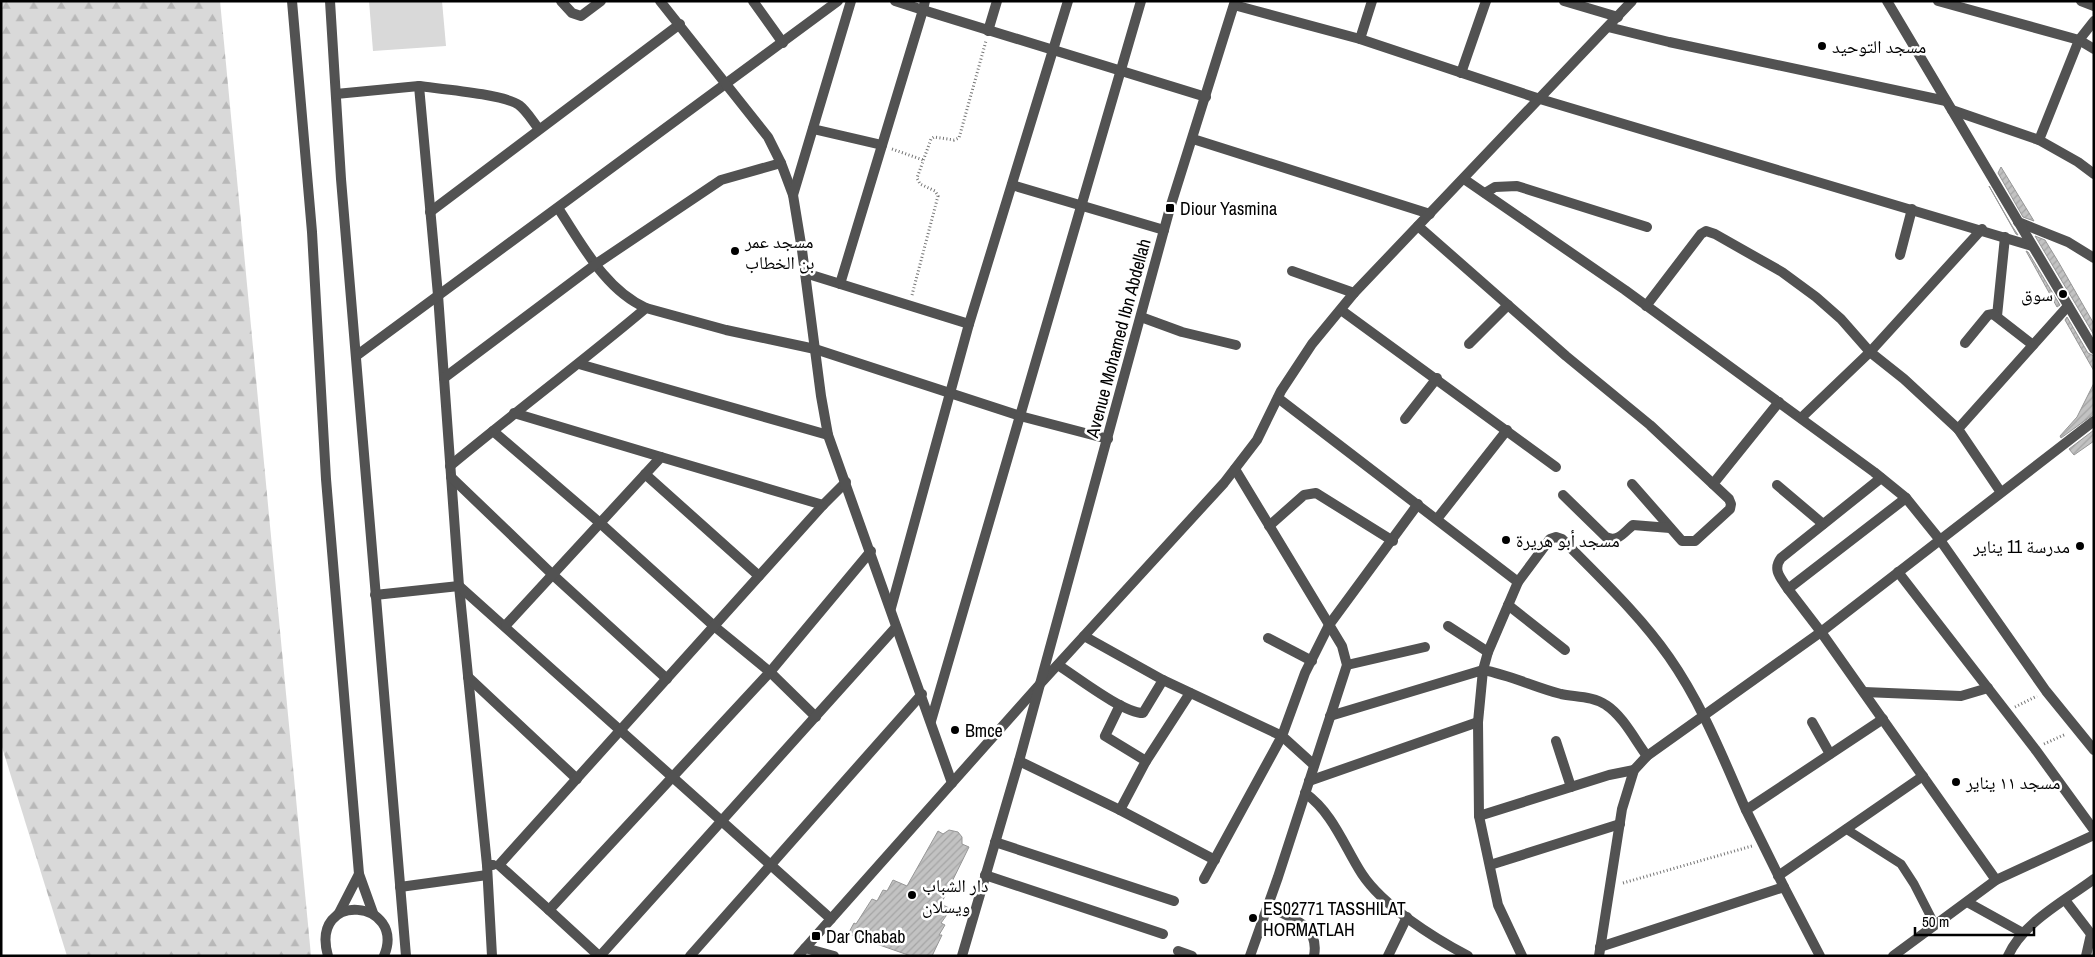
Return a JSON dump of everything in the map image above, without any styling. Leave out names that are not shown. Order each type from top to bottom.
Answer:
[{"type":"street","points":[[292,1],[312,232],[326,479],[359,874],[373,913],[385,926],[388,938],[384,956]]},
{"type":"street","points":[[330,1],[341,179],[406,956]]},
{"type":"street","points":[[561,1],[572,13],[581,16],[601,1]]},
{"type":"street","points":[[660,1],[768,137],[781,163],[793,195],[805,273],[820,396],[828,435],[871,551],[896,627],[922,694],[952,783]]},
{"type":"street","points":[[753,1],[783,43]]},
{"type":"street","points":[[793,195],[851,1]]},
{"type":"street","points":[[895,1],[924,6],[988,31],[1206,97]]},
{"type":"street","points":[[988,31],[997,1]]},
{"type":"street","points":[[891,608],[969,324],[1068,1]]},
{"type":"street","points":[[931,721],[1141,1]]},
{"type":"street","points":[[1360,39],[1372,1]]},
{"type":"street","points":[[1461,73],[1486,1]]},
{"type":"street","points":[[1564,1],[1618,17]]},
{"type":"street","points":[[802,952],[1040,684],[1224,483],[1257,440],[1278,398],[1312,344],[1354,293],[1632,1]]},
{"type":"street","points":[[1887,1],[2094,349]]},
{"type":"street","points":[[1938,1],[2079,40],[2094,49]]},
{"type":"street","points":[[2081,1],[2094,6]]},
{"type":"street","points":[[356,356],[783,43],[836,2]]},
{"type":"street","points":[[1234,3],[1360,39],[1540,99],[1982,229],[2032,246]]},
{"type":"street","name":"Avenue Mohamed Ibn Abdellah","points":[[962,956],[1019,761],[1170,208],[1234,3]]},
{"type":"street","points":[[840,284],[924,6]]},
{"type":"street","points":[[2039,140],[2079,40],[2094,21]]},
{"type":"street","points":[[430,212],[680,24]]},
{"type":"street","points":[[1608,27],[1949,105],[2039,140],[2078,162],[2094,174]]},
{"type":"street","points":[[336,94],[418,86],[486,95],[513,102],[522,108],[539,129]]},
{"type":"street","points":[[418,86],[438,295],[468,677],[487,870],[492,956]]},
{"type":"street","points":[[813,129],[882,145]]},
{"type":"street","points":[[1193,139],[1430,214]]},
{"type":"street","points":[[444,378],[596,264],[721,180],[781,163]]},
{"type":"street","points":[[1464,179],[1646,306],[1801,418],[1906,498],[1940,540],[2046,691],[2094,750]]},
{"type":"street","points":[[1012,185],[1164,230]]},
{"type":"street","points":[[1485,194],[1495,187],[1517,186],[1647,227]]},
{"type":"street","points":[[558,208],[596,264],[627,298],[646,308],[726,330],[814,349],[1020,416],[1108,438]]},
{"type":"street","points":[[1900,255],[1912,209]]},
{"type":"street","points":[[2018,222],[2068,242],[2094,258]]},
{"type":"street","points":[[1418,226],[1650,425],[1729,499],[1730,509],[1695,541],[1682,541],[1632,484]]},
{"type":"street","points":[[1801,418],[1870,352],[1982,229]]},
{"type":"street","points":[[1646,306],[1701,234],[1706,231],[1716,234],[1782,272],[1816,296],[1841,319],[1870,352],[1904,379],[1958,429],[2000,492]]},
{"type":"street","points":[[1997,316],[2005,237]]},
{"type":"street","points":[[1292,271],[1354,293]]},
{"type":"street","points":[[805,273],[969,324]]},
{"type":"street","points":[[1470,344],[1508,305]]},
{"type":"street","points":[[1958,429],[2068,306]]},
{"type":"street","points":[[450,466],[514,413],[579,364],[646,308]]},
{"type":"street","points":[[1341,310],[1556,467]]},
{"type":"street","points":[[1965,343],[1988,315],[1993,314],[2033,345]]},
{"type":"street","points":[[1141,317],[1182,332],[1236,345]]},
{"type":"street","points":[[579,364],[828,435]]},
{"type":"street","points":[[1405,419],[1436,378]]},
{"type":"street","points":[[1278,398],[1518,582]]},
{"type":"street","points":[[1713,484],[1779,402]]},
{"type":"street","points":[[514,413],[823,505]]},
{"type":"street","points":[[1784,888],[1600,951],[1620,824],[1634,770],[1647,756],[1822,632],[2000,492],[2094,421]]},
{"type":"street","points":[[1437,519],[1506,430]]},
{"type":"street","points":[[493,431],[600,523],[714,626],[770,672],[816,717]]},
{"type":"street","points":[[506,625],[661,457]]},
{"type":"street","points":[[1235,469],[1342,646],[1347,665],[1250,956]]},
{"type":"street","points":[[645,474],[759,576]]},
{"type":"street","points":[[451,477],[552,575],[667,679]]},
{"type":"street","points":[[1881,478],[1781,558],[1776,570],[1788,589],[1822,632],[1996,880]]},
{"type":"street","points":[[400,887],[487,870],[499,865],[823,505],[846,482]]},
{"type":"street","points":[[1777,485],[1823,524]]},
{"type":"street","points":[[1269,526],[1304,495],[1316,493],[1393,540]]},
{"type":"street","points":[[1562,495],[1606,537],[1612,540],[1616,540],[1632,525],[1670,528]]},
{"type":"street","points":[[1788,589],[1906,498]]},
{"type":"street","points":[[1204,879],[1282,736],[1293,704],[1329,625],[1418,504]]},
{"type":"street","points":[[1522,956],[1498,905],[1479,816],[1478,722],[1483,670],[1488,652],[1518,582],[1550,538],[1556,537],[1562,539],[1625,604],[1669,657],[1704,715],[1746,810],[1820,956]]},
{"type":"street","points":[[549,910],[770,672],[871,551]]},
{"type":"street","points":[[1898,572],[2035,749],[2094,830]]},
{"type":"street","points":[[376,595],[460,586],[506,625],[831,919]]},
{"type":"street","points":[[1508,605],[1565,650]]},
{"type":"street","points":[[1448,626],[1488,652]]},
{"type":"street","points":[[499,865],[599,956],[896,627]]},
{"type":"street","points":[[1084,636],[1163,680],[1282,736],[1314,765]]},
{"type":"street","points":[[1268,638],[1312,661]]},
{"type":"street","points":[[1347,665],[1425,647]]},
{"type":"street","points":[[1058,665],[1134,713],[1143,713],[1163,680]]},
{"type":"street","points":[[1330,716],[1483,670],[1502,673],[1533,686],[1562,694],[1592,699],[1605,704],[1614,712],[1647,756]]},
{"type":"street","points":[[468,677],[577,779]]},
{"type":"street","points":[[1864,692],[1960,696],[1988,688]]},
{"type":"street","points":[[1120,810],[1146,761],[1190,693]]},
{"type":"street","points":[[690,956],[922,694]]},
{"type":"street","points":[[1120,705],[1105,736],[1146,761]]},
{"type":"street","points":[[1746,810],[1883,719]]},
{"type":"street","points":[[1309,781],[1478,722]]},
{"type":"street","points":[[1812,722],[1830,754]]},
{"type":"street","points":[[1556,741],[1571,788]]},
{"type":"street","points":[[1019,761],[1120,810],[1215,860]]},
{"type":"street","points":[[1479,816],[1634,770]]},
{"type":"street","points":[[1778,876],[1923,776]]},
{"type":"street","points":[[1305,793],[1318,802],[1327,813],[1363,875],[1374,888],[1407,917],[1468,956]]},
{"type":"street","points":[[1490,865],[1620,824]]},
{"type":"street","points":[[1898,955],[1996,880],[2094,835]]},
{"type":"street","points":[[995,842],[1174,901]]},
{"type":"street","points":[[339,913],[359,874]]},
{"type":"street","points":[[985,875],[1163,934]]},
{"type":"street","points":[[2008,956],[2023,933],[2094,879]]},
{"type":"street","points":[[2065,900],[2092,934],[2086,956]]},
{"type":"street","points":[[1967,902],[2023,933]]},
{"type":"street","points":[[1268,906],[1303,925],[1313,933],[1316,945],[1314,956]]},
{"type":"street","points":[[328,956],[324,942],[325,931],[330,921],[339,913],[349,909],[365,910],[373,913]]},
{"type":"street","points":[[1388,956],[1407,917]]},
{"type":"street","points":[[1178,951],[1192,956]]},
{"type":"street","points":[[802,952],[834,956]]},
{"type":"lane","points":[[1846,829],[1901,864],[1914,884],[1935,925]]},
{"type":"path","points":[[910,305],[938,196],[935,191],[918,183],[917,178],[931,139],[934,137],[954,140],[959,138],[988,31]]},
{"type":"path","points":[[882,145],[923,160]]},
{"type":"path","points":[[2006,712],[2046,691]]},
{"type":"path","points":[[2035,749],[2077,728]]},
{"type":"path","points":[[1609,887],[1762,843]]},
{"type":"green space","points":[[1,1],[220,1],[311,956],[67,956],[1,744]]},
{"type":"green space","points":[[369,1],[442,1],[446,46],[373,51]]},
{"type":"building","points":[[2001,167],[2034,221],[2023,217],[1998,173]]},
{"type":"building","points":[[1989,186],[2012,226],[2018,235],[2016,234]]},
{"type":"building","points":[[2035,236],[2045,240],[2059,263],[2094,324],[2094,335]]},
{"type":"building","points":[[2026,251],[2060,305],[2057,307]]},
{"type":"building","points":[[2067,317],[2088,353],[2094,356],[2094,371],[2065,320]]},
{"type":"building","points":[[2094,383],[2094,414],[2061,438],[2060,436],[2077,417]]},
{"type":"building","points":[[2094,430],[2094,441],[2074,455],[2069,449]]},
{"type":"building","name":"دار الشباب ويسلان","points":[[949,830],[958,832],[962,837],[962,844],[969,847],[941,904],[951,909],[941,923],[945,925],[939,935],[942,935],[932,956],[911,956],[848,934],[872,899],[877,901],[883,890],[887,891],[893,880],[907,886],[938,831],[943,834]]},
{"type":"place","name":"مسجد التوحيد","points":[[1822,46]]},
{"type":"place","name":"Diour Yasmina","points":[[1170,208]]},
{"type":"place","name":"مسجد عمر بن الخطاب","points":[[735,251]]},
{"type":"place","name":"سوق","points":[[2063,294]]},
{"type":"place","name":"مسجد أبو هريرة","points":[[1506,540]]},
{"type":"place","name":"مدرسة 11 يناير","points":[[2080,546]]},
{"type":"place","name":"Bmce","points":[[955,730]]},
{"type":"place","name":"مسجد ١١ يناير","points":[[1956,782]]},
{"type":"place","name":"دار الشباب ويسلان","points":[[912,895]]},
{"type":"place","name":"ES02771 TASSHILAT HORMATLAH","points":[[1253,918]]},
{"type":"place","name":"Dar Chabab","points":[[816,936]]}]
